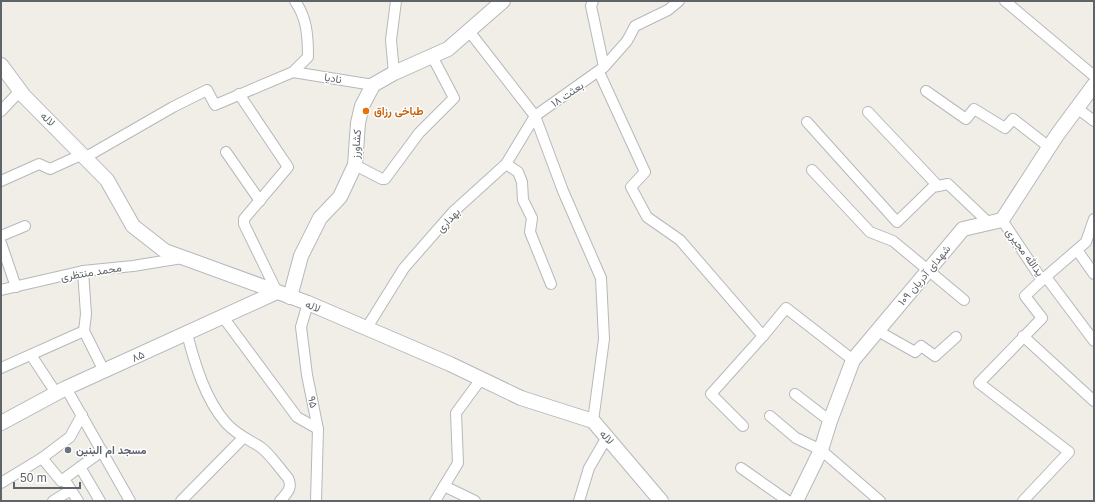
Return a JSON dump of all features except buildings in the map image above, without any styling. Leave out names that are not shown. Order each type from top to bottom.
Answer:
[{"type":"street","points":[[1,181],[39,164],[50,169],[84,156],[207,90],[215,105],[239,94],[273,82],[293,72],[308,56],[308,34],[302,10],[295,1]]},
{"type":"street","points":[[394,73],[391,40],[396,1]]},
{"type":"street","points":[[373,85],[394,73],[448,49],[503,1]]},
{"type":"street","points":[[593,1],[591,6],[602,70],[645,172],[632,187],[647,217],[680,240],[763,336]]},
{"type":"street","name":"بعثت ۱۸","points":[[535,116],[602,70],[627,41],[634,26],[668,10],[679,1]]},
{"type":"street","points":[[1005,1],[1094,76]]},
{"type":"street","points":[[469,31],[535,116],[563,191],[601,278],[604,339],[593,421]]},
{"type":"street","points":[[355,165],[382,179],[385,179],[419,133],[454,98],[432,56]]},
{"type":"street","name":"لاله","points":[[1,65],[20,91],[107,180],[133,226],[165,251],[308,303],[521,398],[593,421],[661,501]]},
{"type":"street","name":"نادیا","points":[[293,72],[373,85]]},
{"type":"street","name":"کشاورز","points":[[284,294],[320,218],[340,197],[355,165],[358,123],[362,106],[373,85]]},
{"type":"street","points":[[995,221],[1094,85]]},
{"type":"street","points":[[1,111],[20,91]]},
{"type":"street","points":[[926,91],[966,119],[974,109],[1005,128],[1013,119],[1049,147]]},
{"type":"street","points":[[239,94],[288,168],[244,219],[244,224],[284,294]]},
{"type":"street","points":[[1077,108],[1094,121]]},
{"type":"street","points":[[807,122],[897,222],[933,187],[938,186],[868,112]]},
{"type":"street","name":"بهداری","points":[[366,329],[404,268],[453,212],[506,164],[535,116]]},
{"type":"street","points":[[226,152],[260,201]]},
{"type":"street","points":[[506,164],[518,172],[522,182],[523,200],[532,218],[530,232],[551,284]]},
{"type":"street","points":[[812,170],[870,232],[893,241],[964,300]]},
{"type":"street","name":"یدالله مجیری","points":[[938,186],[948,184],[995,221],[1044,278],[1086,242],[1091,241],[1094,219]]},
{"type":"street","name":"شهدای آدریان ۱۰۹","points":[[796,501],[821,450],[830,421],[853,360],[963,230],[995,221]]},
{"type":"street","points":[[1,236],[25,226]]},
{"type":"street","points":[[1,243],[16,287]]},
{"type":"street","points":[[1077,250],[1094,274]]},
{"type":"street","name":"محمد منتظری","points":[[1,290],[83,271],[133,266],[182,258]]},
{"type":"street","points":[[83,271],[86,314],[84,331],[104,371]]},
{"type":"street","points":[[1023,501],[1069,452],[979,383],[1042,318],[1025,296],[1044,278],[1094,341]]},
{"type":"street","name":"۸۵","points":[[1,423],[61,391],[104,371],[223,317],[284,294]]},
{"type":"street","name":"۹۵","points":[[308,303],[301,327],[307,375],[318,428],[316,501]]},
{"type":"street","points":[[743,426],[710,394],[763,336],[786,308],[853,360]]},
{"type":"street","points":[[223,317],[297,417],[318,428]]},
{"type":"street","points":[[1,368],[84,331]]},
{"type":"street","points":[[878,331],[915,352],[921,346],[935,356],[956,337]]},
{"type":"street","points":[[187,334],[194,361],[214,406],[227,424],[243,438],[260,447],[288,478],[290,484],[289,490],[280,501]]},
{"type":"street","points":[[1023,336],[1094,401]]},
{"type":"street","points":[[31,354],[82,416],[130,501]]},
{"type":"street","points":[[435,501],[458,463],[456,413],[481,379]]},
{"type":"street","points":[[795,394],[830,421]]},
{"type":"street","points":[[1,483],[42,458],[70,437],[82,416]]},
{"type":"street","points":[[770,416],[796,438],[821,450],[880,501]]},
{"type":"street","points":[[579,501],[589,468],[607,437]]},
{"type":"street","points":[[181,501],[243,438]]},
{"type":"street","points":[[42,458],[60,481],[102,451]]},
{"type":"street","points":[[80,467],[100,501]]},
{"type":"street","points":[[741,468],[788,501]]},
{"type":"street","points":[[64,478],[78,501]]},
{"type":"street","points":[[444,486],[476,501]]},
{"type":"street","points":[[53,501],[71,490]]},
{"type":"place","name":"طباخی رزاق","points":[[366,111]]},
{"type":"place","name":"مسجد ام البنین","points":[[68,450]]}]
